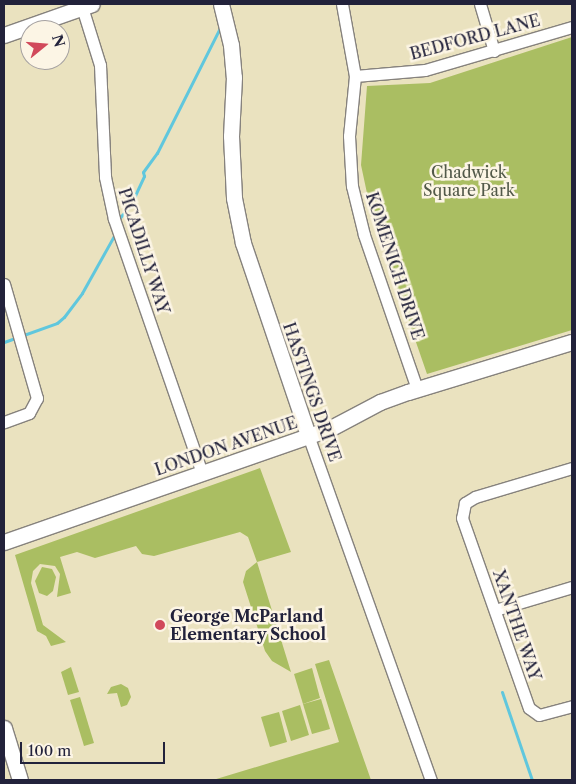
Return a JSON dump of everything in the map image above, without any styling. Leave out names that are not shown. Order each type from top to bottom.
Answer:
[{"type":"street","name":"HASTINGS DRIVE","points":[[221,4],[231,45],[234,77],[231,145],[234,198],[243,243],[308,435],[431,780]]},
{"type":"street","name":"KOMENICH DRIVE","points":[[342,4],[355,76],[349,136],[352,186],[364,235],[417,389]]},
{"type":"street","points":[[480,4],[494,51]]},
{"type":"street","points":[[4,34],[85,5]]},
{"type":"street","name":"PICADILLY WAY","points":[[85,5],[100,64],[105,177],[114,219],[202,473]]},
{"type":"street","name":"BEDFORD LANE","points":[[355,76],[425,70],[572,27]]},
{"type":"street","points":[[4,284],[37,398],[29,413],[4,422]]},
{"type":"street","name":"LONDON AVENUE","points":[[4,542],[308,435],[417,389],[572,342]]},
{"type":"street","name":"XANTHE WAY","points":[[572,468],[468,500],[462,509],[462,518],[526,701],[535,714],[572,706]]},
{"type":"street","points":[[495,610],[572,587]]},
{"type":"street","points":[[4,728],[20,780]]},
{"type":"green space","name":"Chadwick Square Park","points":[[572,37],[572,330],[427,374],[371,212],[361,165],[367,86],[430,83]]},
{"type":"green space","points":[[260,468],[291,552],[257,562],[248,537],[240,532],[154,556],[142,554],[136,546],[95,558],[77,552],[60,557],[71,593],[57,597],[60,574],[55,566],[40,564],[33,571],[31,583],[43,625],[66,642],[51,646],[46,636],[37,631],[15,555]]},
{"type":"green space","points":[[257,562],[291,672],[272,661],[265,651],[243,582],[246,571]]},
{"type":"green space","points":[[42,567],[52,569],[56,577],[53,591],[47,596],[39,593],[35,581]]},
{"type":"green space","points":[[329,660],[371,780],[213,780],[339,742],[315,664]]},
{"type":"green space","points":[[71,667],[79,692],[68,695],[61,672]]},
{"type":"green space","points":[[312,668],[320,698],[303,704],[294,674]]},
{"type":"green space","points":[[121,684],[128,688],[131,697],[127,705],[121,707],[117,693],[107,694],[111,687]]},
{"type":"green space","points":[[80,697],[94,743],[84,746],[70,700]]},
{"type":"green space","points":[[321,699],[330,729],[312,734],[303,704]]},
{"type":"green space","points":[[300,705],[309,735],[291,741],[282,711]]},
{"type":"green space","points":[[279,712],[287,742],[270,747],[261,717]]},
{"type":"waterway","points":[[118,220],[131,204],[144,176],[143,172],[157,153],[221,26]]},
{"type":"waterway","points":[[4,342],[57,323],[64,317],[82,293],[115,234]]},
{"type":"waterway","points":[[502,692],[532,780]]},
{"type":"place","name":"George McParland Elementary School","points":[[160,625]]}]
